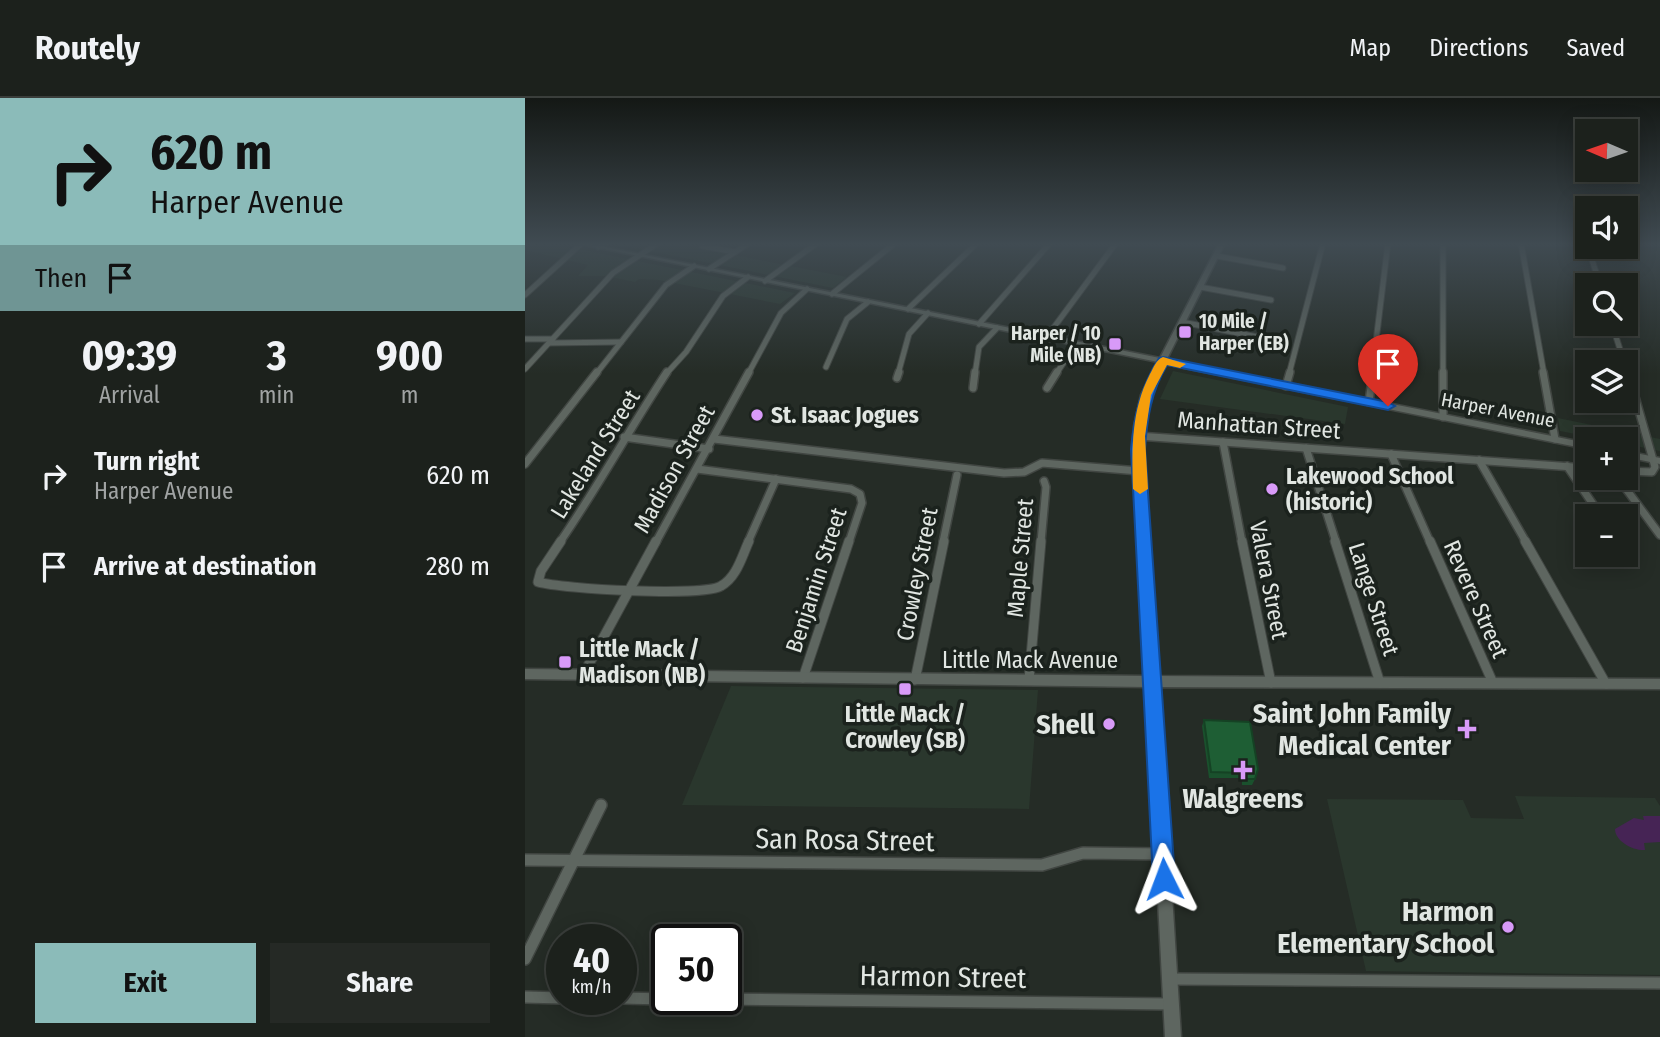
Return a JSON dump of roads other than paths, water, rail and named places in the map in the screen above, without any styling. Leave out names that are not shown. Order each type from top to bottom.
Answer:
[{"type":"main road","name":"Harper Avenue","points":[[796,287],[1575,443]]},
{"type":"main road","points":[[1173,1037],[1138,436],[1145,395],[1200,287]]},
{"type":"main road","points":[[1638,456],[1657,460]]},
{"type":"main road","name":"Little Mack Avenue","points":[[525,674],[915,680],[1660,684]]},
{"type":"street","points":[[525,369],[600,287]]},
{"type":"street","points":[[525,464],[665,287]]},
{"type":"street","name":"Lakeland Street","points":[[630,589],[555,587],[538,582],[541,572],[595,491],[624,437],[723,296],[735,287]]},
{"type":"street","points":[[832,294],[841,287]]},
{"type":"street","points":[[908,309],[931,287]]},
{"type":"street","points":[[979,324],[1012,287]]},
{"type":"street","points":[[1047,338],[1084,287]]},
{"type":"street","points":[[1200,287],[1271,300]]},
{"type":"street","points":[[1286,386],[1312,287]]},
{"type":"street","points":[[1369,402],[1383,287]]},
{"type":"street","points":[[1443,287],[1443,417]]},
{"type":"street","points":[[1529,287],[1555,439]]},
{"type":"street","name":"Madison Street","points":[[583,675],[781,313],[807,289]]},
{"type":"street","points":[[826,367],[847,319],[868,302]]},
{"type":"street","points":[[897,378],[909,334],[928,313]]},
{"type":"street","points":[[1182,322],[1258,337]]},
{"type":"street","points":[[973,388],[979,347],[997,328]]},
{"type":"street","points":[[525,339],[621,342]]},
{"type":"street","points":[[1047,388],[1076,344]]},
{"type":"street","points":[[1638,404],[1657,460],[1657,475],[1638,473]]},
{"type":"street","name":"Manhattan Street","points":[[1138,436],[1575,467]]},
{"type":"street","points":[[624,437],[709,449]]},
{"type":"street","points":[[714,439],[1004,473],[1024,472],[1042,463],[1139,471]]},
{"type":"street","name":"Valera Street","points":[[1223,442],[1265,664],[1271,683]]},
{"type":"street","name":"Lange Street","points":[[1306,448],[1380,682]]},
{"type":"street","name":"Revere Street","points":[[1391,454],[1493,683]]},
{"type":"street","points":[[1479,460],[1606,684]]},
{"type":"street","points":[[1567,466],[1593,504]]},
{"type":"street","points":[[630,589],[707,589],[725,585],[734,574],[776,479],[697,469]]},
{"type":"street","name":"Crowley Street","points":[[915,680],[957,475]]},
{"type":"street","name":"Benjamin Street","points":[[776,479],[851,489],[860,494],[859,509],[803,678]]},
{"type":"street","name":"Maple Street","points":[[1029,680],[1046,487],[1044,481]]},
{"type":"street","points":[[1627,490],[1660,535]]},
{"type":"street","points":[[525,959],[601,805]]},
{"type":"street","name":"San Rosa Street","points":[[525,860],[1042,865],[1083,853],[1163,854]]},
{"type":"street","points":[[1170,979],[1660,983]]},
{"type":"street","points":[[525,997],[546,998]]},
{"type":"street","name":"Harmon Street","points":[[742,999],[1171,1004]]},
{"type":"place","name":"10 Mile / Harper (EB)","points":[[1185,332]]},
{"type":"place","name":"Harper / 10 Mile (NB)","points":[[1115,344]]},
{"type":"place","name":"St. Isaac Jogues","points":[[757,415]]},
{"type":"place","name":"Lakewood School (historic)","points":[[1272,489]]},
{"type":"place","name":"Little Mack / Madison (NB)","points":[[565,662]]},
{"type":"place","name":"Little Mack / Crowley (SB)","points":[[905,689]]},
{"type":"place","name":"Shell","points":[[1109,724]]},
{"type":"place","name":"Saint John Family Medical Center","points":[[1467,729]]},
{"type":"place","name":"Walgreens","points":[[1243,770]]},
{"type":"place","name":"Harmon Elementary School","points":[[1508,927]]}]
